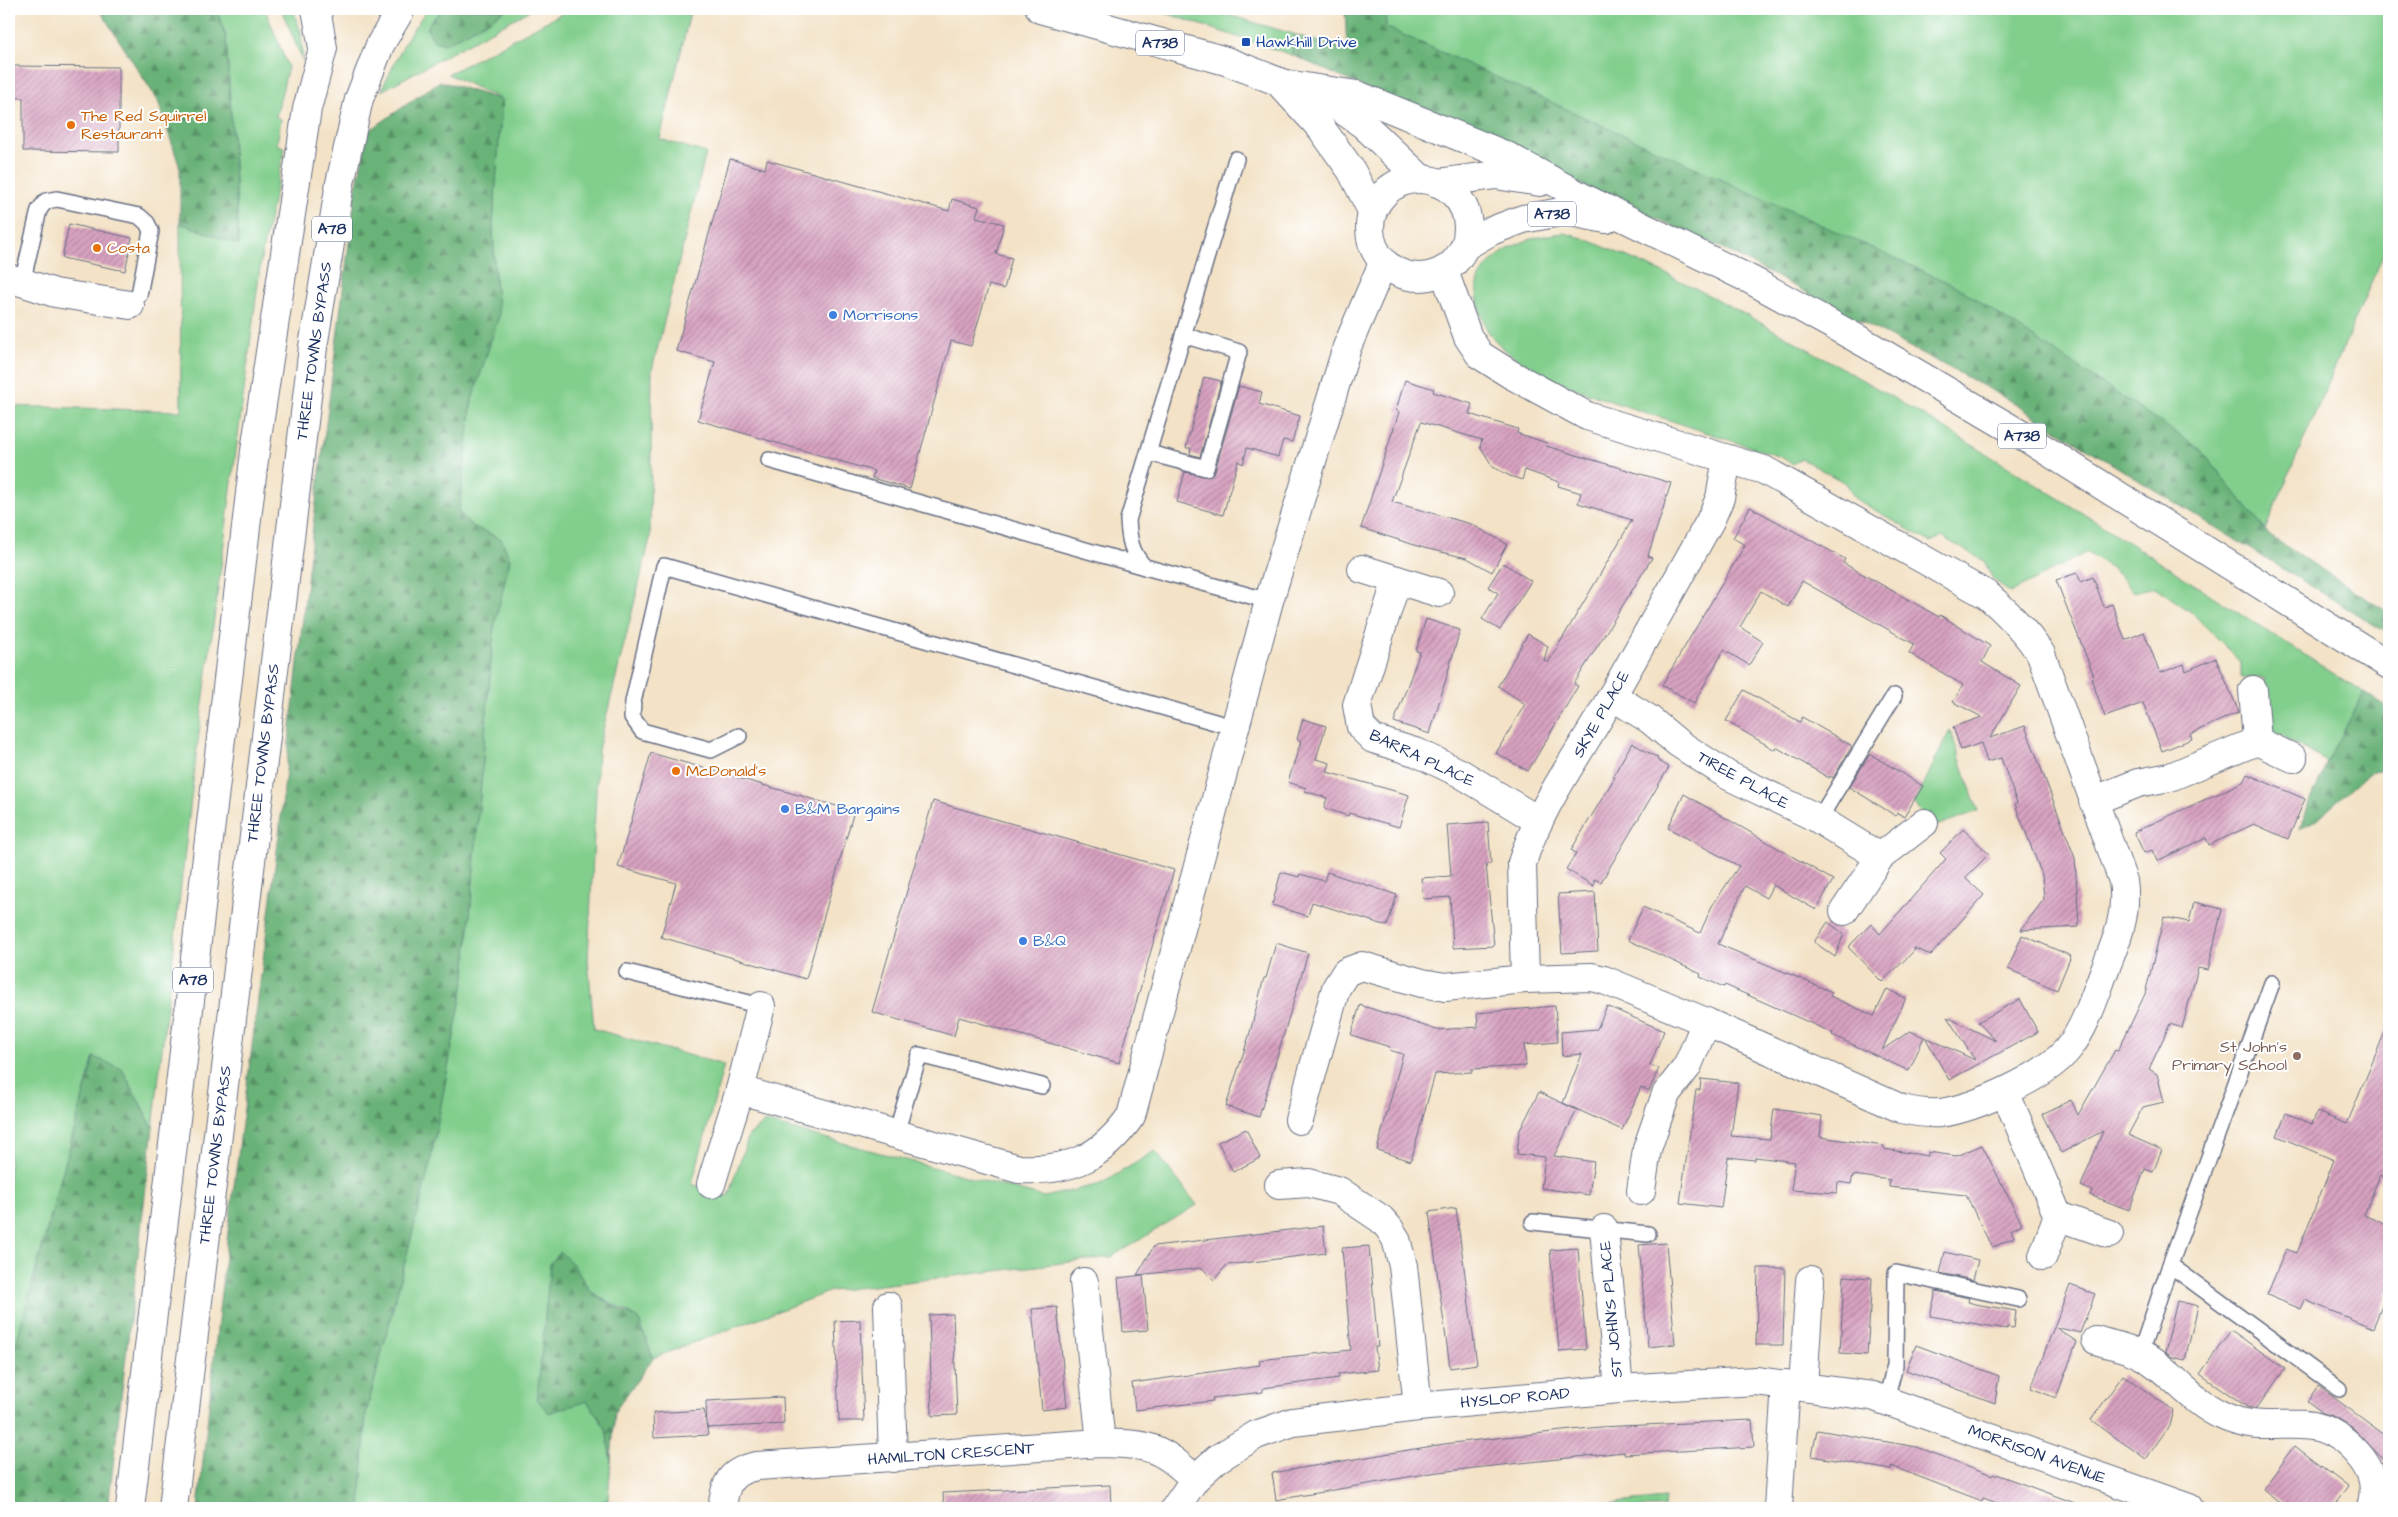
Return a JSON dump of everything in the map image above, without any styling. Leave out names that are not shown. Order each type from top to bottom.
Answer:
[{"type":"main road","name":"A78","points":[[130,1508],[255,451],[307,109],[323,48],[316,9]]},
{"type":"main road","name":"THREE TOWNS BYPASS","points":[[173,1508],[313,347],[340,183],[359,99],[380,45],[401,9]]},
{"type":"main road","name":"A738","points":[[1040,9],[1226,61],[1333,104],[1352,116],[1429,181],[1450,190],[1461,202],[1467,216],[1468,231],[1465,246],[1456,261],[1444,272]]},
{"type":"main road","name":"A738","points":[[1279,83],[1321,128],[1351,170],[1372,211]]},
{"type":"main road","points":[[1279,83],[1357,95],[1508,156],[1582,197]]},
{"type":"main road","name":"A738","points":[[1372,211],[1380,198],[1391,187],[1405,180],[1429,181],[1496,175],[1535,180],[1582,197],[1751,280],[1873,348],[2020,434],[2389,665]]},
{"type":"main road","points":[[1299,1120],[1336,988],[1346,972],[1362,966],[1375,968],[1422,983],[1445,987],[1525,979],[1579,977],[1604,980],[1706,1022],[1902,1109],[1925,1114],[1954,1110],[2005,1092],[2048,1066],[2068,1049],[2081,1028],[2121,930],[2125,912],[2123,881],[2041,654],[2024,629],[2006,611],[1986,595],[1764,470],[1587,416],[1480,356],[1468,337],[1459,317],[1444,272],[1428,277],[1412,278],[1396,273],[1383,263],[1375,252],[1370,239],[1369,225],[1372,211]]},
{"type":"main road","name":"A738","points":[[1465,246],[1492,231],[1523,219],[1566,212],[1644,227]]},
{"type":"main road","points":[[740,1090],[1020,1170],[1042,1171],[1081,1161],[1101,1150],[1117,1136],[1131,1116],[1269,601],[1348,348],[1383,263]]},
{"type":"main road","points":[[16,280],[55,293],[130,306]]},
{"type":"main road","name":"SKYE PLACE","points":[[1525,979],[1522,864],[1539,821],[1612,696],[1710,521],[1720,498],[1728,459]]},
{"type":"main road","points":[[1362,569],[1439,593]]},
{"type":"main road","name":"BARRA PLACE","points":[[1397,580],[1357,705],[1361,727],[1373,739],[1418,753],[1460,773],[1539,821]]},
{"type":"main road","points":[[2253,690],[2257,741]]},
{"type":"main road","name":"TIREE PLACE","points":[[1612,696],[1649,719],[1678,744],[1729,776],[1819,820],[1880,857]]},
{"type":"main road","points":[[2093,801],[2138,783],[2170,777],[2257,741],[2293,758]]},
{"type":"main road","points":[[1844,911],[1880,857],[1924,823]]},
{"type":"main road","points":[[712,1184],[740,1090],[761,1006]]},
{"type":"main road","points":[[1641,1191],[1647,1149],[1666,1094],[1687,1067],[1706,1022]]},
{"type":"main road","points":[[2005,1092],[2058,1216],[2043,1256]]},
{"type":"main road","points":[[1279,1185],[1309,1183],[1338,1191],[1381,1219],[1396,1239],[1403,1266],[1418,1407]]},
{"type":"main road","points":[[2058,1216],[2109,1234]]},
{"type":"main road","name":"ST JOHN'S PLACE","points":[[1604,1230],[1619,1389]]},
{"type":"main road","points":[[1778,1508],[1810,1280]]},
{"type":"main road","points":[[1084,1282],[1101,1443]]},
{"type":"main road","points":[[888,1306],[893,1458]]},
{"type":"main road","points":[[2096,1340],[2140,1354],[2202,1404],[2234,1421],[2263,1426],[2302,1423],[2322,1427],[2337,1434],[2353,1447],[2364,1462],[2373,1476],[2378,1490]]},
{"type":"main road","name":"HYSLOP ROAD","points":[[1175,1508],[1195,1479],[1217,1459],[1256,1435],[1293,1422],[1418,1407],[1619,1389],[1756,1381],[1794,1385],[1886,1400]]},
{"type":"main road","name":"MORRISON AVENUE","points":[[1886,1400],[2177,1506]]},
{"type":"main road","name":"HAMILTON CRESCENT","points":[[722,1508],[724,1489],[729,1480],[747,1468],[1101,1443],[1142,1444],[1157,1449],[1171,1458],[1195,1479]]},
{"type":"lane","points":[[1145,567],[1136,558],[1131,548],[1128,520],[1236,159]]},
{"type":"lane","points":[[16,280],[39,210],[46,201],[57,199],[121,212],[144,219],[151,232],[139,295],[130,306]]},
{"type":"lane","points":[[1149,453],[1206,468],[1239,352],[1183,335]]},
{"type":"lane","points":[[769,460],[1269,601]]},
{"type":"lane","points":[[739,736],[712,750],[642,730],[632,717],[633,702],[664,566],[1236,728]]},
{"type":"lane","points":[[1819,820],[1894,696]]},
{"type":"lane","points":[[627,972],[761,1006]]},
{"type":"lane","points":[[2140,1354],[2170,1265],[2272,983]]},
{"type":"lane","points":[[896,1134],[919,1055],[1042,1086]]},
{"type":"lane","points":[[1533,1222],[1648,1234]]},
{"type":"lane","points":[[2170,1265],[2339,1389]]},
{"type":"lane","points":[[1886,1400],[1895,1366],[1896,1273],[2018,1299]]},
{"type":"green space","points":[[99,9],[216,9],[226,36],[239,245],[180,223],[180,168],[158,101]]},
{"type":"green space","points":[[216,9],[265,9],[288,67],[276,117],[281,119],[277,144],[285,148],[262,253],[195,764],[153,1128],[122,1069],[94,1057],[11,1362],[9,1361],[9,406],[181,411],[180,223],[239,244],[226,36]]},
{"type":"green space","points":[[281,9],[293,9],[301,32],[303,61]]},
{"type":"green space","points":[[427,9],[532,9],[381,91],[406,40]]},
{"type":"green space","points":[[444,9],[506,9],[487,22],[445,44],[434,41],[427,29],[431,20]]},
{"type":"green space","points":[[570,9],[691,9],[660,139],[706,153],[652,370],[650,539],[598,750],[588,961],[594,1029],[724,1065],[692,1184],[728,1196],[749,1135],[765,1122],[1044,1197],[1101,1184],[1155,1151],[1197,1205],[1111,1257],[831,1291],[653,1358],[638,1318],[591,1292],[572,1263],[549,1412],[587,1401],[606,1429],[611,1462],[608,1499],[586,1508],[360,1508],[366,1414],[430,1164],[465,977],[494,627],[510,559],[501,539],[472,526],[459,512],[472,400],[499,316],[495,282],[493,224],[502,100],[448,74]]},
{"type":"green space","points":[[1153,9],[1208,9],[1293,34],[1292,55]]},
{"type":"green space","points":[[1345,9],[1385,9],[1386,27],[1958,287],[2200,449],[2270,536],[2389,613],[2389,634],[1995,392],[1718,246],[1292,55],[1293,34],[1347,50]]},
{"type":"green space","points":[[1385,9],[2389,9],[2389,241],[2265,530],[2200,449],[1386,27]]},
{"type":"green space","points":[[440,81],[502,100],[493,224],[495,282],[499,316],[472,400],[459,512],[472,526],[501,539],[510,559],[494,627],[465,977],[430,1164],[366,1414],[360,1508],[198,1508],[225,1256],[278,843],[313,526],[356,188],[369,131]]},
{"type":"green space","points":[[1564,233],[1583,238],[1654,268],[1695,288],[1866,382],[2034,483],[2364,693],[2327,762],[2269,728],[2264,678],[2241,678],[2241,662],[2191,612],[2155,587],[2134,592],[2113,569],[2087,552],[2010,593],[1993,579],[1984,561],[1942,537],[1930,542],[1854,498],[1847,484],[1802,459],[1792,464],[1781,457],[1600,398],[1550,377],[1507,352],[1492,337],[1485,325],[1478,302],[1478,279],[1487,266],[1506,250],[1528,240]]},
{"type":"green space","points":[[2364,693],[2389,708],[2389,769],[2369,773],[2314,821],[2299,829],[2327,762]]},
{"type":"green space","points":[[1950,730],[1978,811],[1933,827],[1914,804]]},
{"type":"green space","points":[[94,1057],[122,1069],[153,1128],[108,1508],[9,1508],[9,1361],[11,1362]]},
{"type":"green space","points":[[560,1252],[572,1263],[591,1292],[624,1312],[638,1318],[653,1358],[615,1411],[611,1462],[606,1429],[587,1401],[549,1413],[537,1399],[550,1264]]},
{"type":"green space","points":[[1665,1498],[1664,1508],[1566,1508]]},
{"type":"green space","points":[[608,1499],[608,1508],[586,1508]]},
{"type":"building","name":"The Red Squirrel Restaurant","points":[[9,66],[119,67],[119,152],[23,151],[23,98],[9,98]]},
{"type":"building","name":"Morrisons","points":[[730,159],[765,169],[767,160],[949,211],[952,199],[979,207],[976,217],[1004,224],[996,254],[1012,258],[1004,289],[989,285],[971,346],[951,341],[910,489],[872,478],[874,471],[698,420],[715,362],[676,351]]},
{"type":"building","name":"Costa","points":[[69,224],[132,238],[125,271],[62,258]]},
{"type":"building","points":[[1204,377],[1221,381],[1200,457],[1190,454],[1191,448],[1186,448]]},
{"type":"building","points":[[1405,380],[1434,389],[1433,392],[1472,404],[1469,414],[1518,429],[1517,433],[1547,443],[1546,446],[1671,483],[1648,556],[1652,558],[1574,684],[1578,686],[1528,771],[1496,753],[1525,704],[1498,686],[1528,634],[1548,646],[1544,660],[1548,663],[1632,520],[1578,503],[1581,493],[1558,486],[1559,482],[1525,470],[1522,480],[1510,476],[1493,467],[1480,446],[1482,440],[1421,422],[1392,502],[1471,524],[1507,544],[1492,572],[1467,558],[1424,548],[1361,528],[1399,412],[1396,410]]},
{"type":"building","points":[[1239,386],[1262,392],[1259,404],[1300,416],[1292,442],[1283,440],[1278,457],[1247,448],[1243,464],[1238,461],[1223,515],[1177,502],[1185,472],[1208,477],[1215,471]]},
{"type":"building","points":[[1750,507],[1845,559],[1843,563],[1939,617],[1940,615],[1990,646],[1982,662],[2021,686],[1990,738],[2025,726],[2075,858],[2079,927],[2021,930],[2044,899],[2042,875],[2015,804],[2017,803],[2001,758],[1987,762],[1981,743],[1961,750],[1953,727],[1982,717],[1953,702],[1963,685],[1909,653],[1914,644],[1802,581],[1788,607],[1761,591],[1740,627],[1763,642],[1749,665],[1724,650],[1694,703],[1662,685],[1745,545],[1733,538]]},
{"type":"building","points":[[1503,563],[1531,581],[1500,630],[1482,619],[1498,593],[1488,587]]},
{"type":"building","points":[[2077,573],[2081,582],[2093,577],[2104,607],[2112,604],[2125,640],[2144,632],[2160,673],[2184,664],[2186,671],[2216,658],[2239,712],[2190,734],[2192,739],[2162,751],[2143,703],[2105,717],[2091,678],[2094,676],[2056,580]]},
{"type":"building","points":[[1426,619],[1460,630],[1430,734],[1394,722],[1420,652],[1416,651]]},
{"type":"building","points":[[1744,690],[1800,722],[1802,717],[1852,746],[1833,778],[1830,776],[1829,778],[1776,747],[1775,750],[1726,721]]},
{"type":"building","points":[[1303,719],[1326,726],[1316,759],[1330,763],[1327,772],[1409,795],[1399,827],[1349,813],[1348,816],[1324,808],[1327,798],[1305,791],[1306,788],[1288,782],[1301,741],[1297,739]]},
{"type":"building","points":[[1632,743],[1658,758],[1657,760],[1669,767],[1601,882],[1594,879],[1594,886],[1566,869],[1576,853],[1571,850],[1615,777],[1613,776]]},
{"type":"building","points":[[651,753],[854,811],[806,979],[661,937],[676,883],[618,867]]},
{"type":"building","points":[[1870,754],[1923,786],[1904,817],[1898,813],[1896,816],[1849,787]]},
{"type":"building","points":[[2247,774],[2305,799],[2288,839],[2254,824],[2209,845],[2206,838],[2157,861],[2152,850],[2144,853],[2134,832],[2243,782]]},
{"type":"building","points":[[1684,794],[1833,880],[1816,910],[1773,885],[1766,898],[1745,886],[1718,944],[1832,992],[1830,996],[1874,1016],[1887,989],[1906,998],[1882,1050],[1910,1031],[1924,1037],[1909,1071],[1832,1035],[1833,1033],[1725,985],[1724,987],[1700,977],[1701,974],[1628,940],[1643,907],[1700,933],[1712,906],[1739,866],[1668,828]]},
{"type":"building","name":"B&Q","points":[[933,801],[1174,870],[1119,1063],[959,1017],[954,1036],[872,1012]]},
{"type":"building","points":[[1488,822],[1491,864],[1486,864],[1494,946],[1453,948],[1450,897],[1423,899],[1421,878],[1451,876],[1447,825]]},
{"type":"building","points":[[1963,829],[1989,854],[1965,878],[1984,895],[1931,955],[1914,948],[1915,950],[1882,982],[1848,947],[1871,924],[1880,934],[1946,859],[1940,853]]},
{"type":"building","points":[[1281,872],[1299,877],[1300,874],[1324,881],[1327,872],[1397,895],[1387,926],[1312,902],[1308,916],[1272,905]]},
{"type":"building","points":[[1595,892],[1598,951],[1562,953],[1558,894]]},
{"type":"building","points":[[2194,902],[2222,909],[2208,970],[2198,968],[2182,1028],[2170,1024],[2149,1069],[2157,1074],[2164,1102],[2143,1107],[2128,1135],[2162,1150],[2153,1172],[2145,1169],[2129,1210],[2090,1195],[2092,1191],[2081,1186],[2103,1131],[2061,1153],[2042,1114],[2071,1100],[2078,1115],[2115,1050],[2118,1051],[2145,994],[2164,917],[2189,922]]},
{"type":"building","points":[[1828,922],[1844,934],[1835,957],[1814,942]]},
{"type":"building","points":[[2022,935],[2071,956],[2057,990],[2008,969]]},
{"type":"building","points":[[1276,943],[1308,953],[1259,1117],[1226,1106]]},
{"type":"building","points":[[2020,999],[2038,1032],[1949,1080],[1925,1037],[1975,1060],[1947,1017],[1996,1041],[1978,1022]]},
{"type":"building","points":[[1360,1005],[1437,1030],[1478,1027],[1477,1013],[1555,1006],[1558,1042],[1524,1045],[1526,1066],[1472,1069],[1472,1072],[1435,1074],[1411,1161],[1377,1150],[1403,1054],[1389,1050],[1390,1047],[1351,1035]]},
{"type":"building","points":[[1607,1006],[1664,1031],[1650,1065],[1659,1068],[1649,1091],[1641,1087],[1622,1130],[1563,1103],[1582,1054],[1562,1056],[1561,1032],[1597,1029]]},
{"type":"building","points":[[2389,1022],[2389,1179],[2380,1175],[2364,1215],[2389,1226],[2389,1289],[2373,1328],[2305,1300],[2301,1309],[2267,1295],[2286,1249],[2297,1253],[2334,1160],[2277,1136],[2286,1113],[2312,1124],[2317,1112],[2347,1124]]},
{"type":"building","points":[[1701,1079],[1738,1083],[1731,1136],[1770,1139],[1774,1109],[1822,1116],[1820,1137],[1884,1146],[1884,1149],[1928,1156],[1928,1152],[1956,1156],[1982,1145],[2022,1224],[2011,1230],[2014,1237],[1992,1248],[1966,1195],[1889,1187],[1890,1180],[1853,1175],[1851,1184],[1838,1182],[1837,1193],[1791,1190],[1795,1162],[1755,1157],[1755,1160],[1728,1157],[1721,1208],[1680,1203],[1696,1090],[1700,1090]]},
{"type":"building","points":[[1539,1092],[1577,1110],[1554,1156],[1594,1162],[1589,1195],[1541,1188],[1545,1157],[1517,1154],[1519,1132]]},
{"type":"building","points":[[1246,1129],[1260,1158],[1233,1172],[1218,1142]]},
{"type":"building","points":[[1456,1208],[1477,1364],[1450,1368],[1429,1212]]},
{"type":"building","points":[[1323,1226],[1326,1253],[1227,1265],[1214,1280],[1202,1268],[1137,1275],[1154,1246]]},
{"type":"building","points":[[1666,1243],[1675,1344],[1648,1347],[1639,1245]]},
{"type":"building","points":[[1369,1246],[1378,1347],[1375,1347],[1378,1370],[1338,1374],[1339,1378],[1263,1388],[1263,1392],[1212,1398],[1213,1401],[1135,1410],[1132,1383],[1260,1365],[1259,1360],[1351,1350],[1342,1248]]},
{"type":"building","points":[[1578,1248],[1586,1349],[1559,1351],[1550,1250]]},
{"type":"building","points":[[1945,1252],[1978,1260],[1973,1280],[1940,1273]]},
{"type":"building","points":[[1758,1268],[1785,1268],[1783,1345],[1756,1345]]},
{"type":"building","points":[[1143,1275],[1148,1330],[1123,1332],[1118,1278]]},
{"type":"building","points":[[1844,1276],[1872,1278],[1867,1355],[1840,1353]]},
{"type":"building","points":[[2070,1285],[2095,1294],[2080,1333],[2055,1327],[2077,1342],[2056,1398],[2031,1388]]},
{"type":"building","points":[[1936,1291],[1969,1298],[1968,1302],[1975,1304],[2016,1311],[2014,1328],[2007,1327],[2007,1329],[1930,1316]]},
{"type":"building","points":[[2177,1301],[2198,1306],[2185,1360],[2172,1357],[2165,1352]]},
{"type":"building","points":[[1057,1307],[1067,1407],[1042,1410],[1032,1309]]},
{"type":"building","points":[[953,1314],[957,1415],[932,1416],[929,1315]]},
{"type":"building","points":[[860,1320],[864,1421],[839,1421],[835,1321]]},
{"type":"building","points":[[2231,1330],[2285,1369],[2256,1409],[2247,1407],[2200,1374]]},
{"type":"building","points":[[1916,1345],[1999,1376],[1995,1403],[1906,1370]]},
{"type":"building","points":[[2123,1375],[2173,1410],[2169,1426],[2146,1459],[2091,1420]]},
{"type":"building","points":[[2318,1386],[2389,1438],[2389,1464],[2353,1428],[2336,1417],[2323,1413],[2307,1401]]},
{"type":"building","points":[[783,1397],[784,1424],[707,1428],[706,1401]]},
{"type":"building","points":[[704,1410],[708,1435],[654,1438],[653,1413]]},
{"type":"building","points":[[1752,1420],[1754,1447],[1624,1454],[1624,1452],[1474,1468],[1431,1473],[1276,1500],[1272,1473],[1444,1444],[1496,1438],[1600,1427]]},
{"type":"building","points":[[1817,1430],[1917,1447],[2083,1506],[2083,1508],[2011,1508],[1983,1498],[1982,1501],[1891,1466],[1891,1470],[1812,1456]]},
{"type":"building","points":[[2295,1446],[2348,1487],[2332,1508],[2287,1508],[2263,1489]]},
{"type":"building","points":[[1110,1485],[1111,1508],[944,1508],[943,1493]]},
{"type":"place","name":"Hawkhill Drive","points":[[1246,42]]},
{"type":"place","name":"The Red Squirrel Restaurant","points":[[71,125]]},
{"type":"place","name":"Costa","points":[[97,248]]},
{"type":"place","name":"Morrisons","points":[[833,315]]},
{"type":"place","name":"McDonald's","points":[[676,771]]},
{"type":"place","name":"B&M Bargains","points":[[785,809]]},
{"type":"place","name":"B&Q","points":[[1023,941]]},
{"type":"place","name":"St John's Primary School","points":[[2297,1056]]}]
